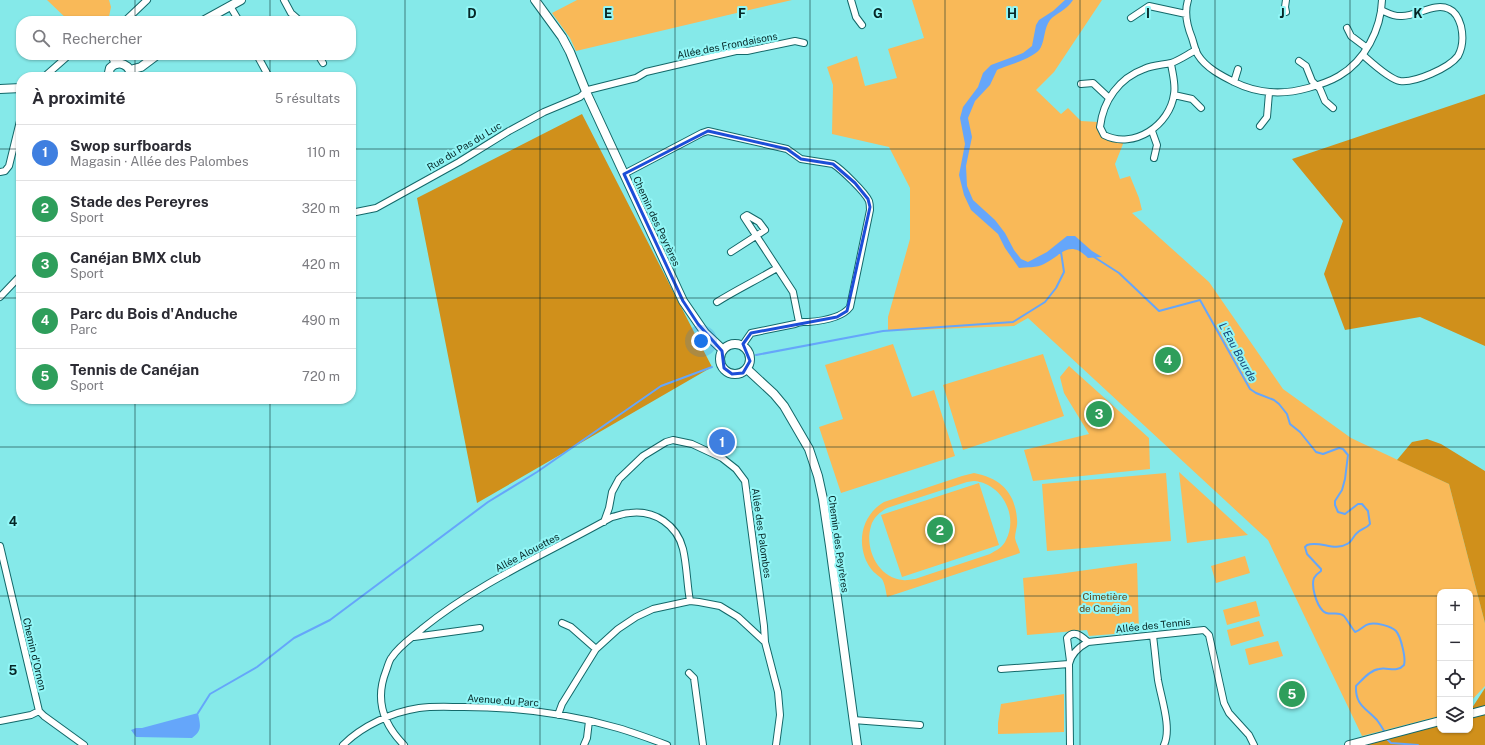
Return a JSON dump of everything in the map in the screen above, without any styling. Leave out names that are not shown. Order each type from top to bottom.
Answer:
[{"type":"street","points":[[130,16],[147,0]]},
{"type":"street","points":[[212,16],[241,0]]},
{"type":"street","points":[[284,0],[290,13],[294,16]]},
{"type":"street","name":"Chemin des Peyrères","points":[[535,0],[562,37],[570,52],[586,92],[683,301],[705,333],[723,350]]},
{"type":"street","points":[[851,0],[856,17],[862,25]]},
{"type":"street","points":[[1188,0],[1186,14],[1188,24],[1196,50],[1204,62],[1224,77],[1234,82],[1252,89],[1269,93],[1296,91],[1316,86],[1340,76],[1349,69],[1363,55],[1373,36],[1381,10],[1382,0]]},
{"type":"street","points":[[1286,0],[1286,12]]},
{"type":"street","points":[[230,6],[236,16]]},
{"type":"street","points":[[1131,18],[1149,6],[1186,14]]},
{"type":"street","points":[[1363,55],[1391,77],[1400,81],[1412,80],[1428,75],[1448,65],[1460,51],[1462,40],[1460,25],[1455,13],[1449,9],[1437,8],[1400,16],[1381,10]]},
{"type":"street","points":[[1347,28],[1351,36],[1367,48]]},
{"type":"street","name":"Allée des Frondaisons","points":[[586,92],[599,87],[636,78],[646,72],[736,51],[747,51],[795,41],[804,43]]},
{"type":"street","points":[[1171,63],[1174,95],[1167,113],[1158,125],[1152,131],[1130,139],[1114,138],[1104,135],[1101,132],[1100,122],[1109,98],[1121,84],[1138,72],[1150,67],[1171,63],[1196,50]]},
{"type":"street","points":[[49,72],[63,60]]},
{"type":"street","points":[[113,60],[115,64]]},
{"type":"street","points":[[133,72],[150,60]]},
{"type":"street","points":[[260,60],[266,72]]},
{"type":"street","points":[[1298,61],[1306,66],[1312,81],[1320,89],[1326,101],[1333,108]]},
{"type":"street","points":[[109,72],[110,68],[115,64],[124,64],[129,72]]},
{"type":"street","points":[[1234,82],[1238,69]]},
{"type":"street","points":[[1082,84],[1093,83],[1109,98]]},
{"type":"street","points":[[0,89],[16,88]]},
{"type":"street","name":"Rue du Pas du Luc","points":[[356,212],[376,208],[459,162],[508,131],[586,92]]},
{"type":"street","points":[[1260,126],[1267,117],[1269,93]]},
{"type":"street","points":[[1174,95],[1192,99],[1201,108]]},
{"type":"street","points":[[624,174],[708,131],[787,149],[801,159],[833,164],[855,183],[868,198],[870,207],[850,307],[843,314],[837,317],[799,322],[759,330],[751,333],[742,346]]},
{"type":"street","points":[[1152,131],[1156,145],[1154,158]]},
{"type":"street","points":[[0,172],[5,171],[9,166],[16,137]]},
{"type":"street","points":[[731,252],[756,236],[793,292],[799,322]]},
{"type":"street","points":[[717,302],[777,268]]},
{"type":"street","points":[[0,297],[16,280]]},
{"type":"street","points":[[734,344],[742,346],[749,352],[749,366],[738,374],[732,374],[721,365],[720,360],[723,350],[734,344]]},
{"type":"street","name":"Chemin des Peyrères","points":[[746,369],[774,394],[784,406],[806,442],[818,476],[830,546],[853,720],[858,745]]},
{"type":"street","name":"Allée des Palombes","points":[[604,522],[609,508],[612,492],[620,479],[643,456],[666,442],[673,440],[692,444],[722,458],[736,469],[745,481],[765,642],[778,692],[780,714],[776,745]]},
{"type":"street","name":"Allée Alouettes","points":[[385,718],[382,708],[383,679],[391,657],[412,637],[471,594],[612,518],[629,512],[647,513],[662,519],[675,532],[683,549],[690,601]]},
{"type":"street","name":"Chemin d'Ornon","points":[[0,546],[39,711]]},
{"type":"street","points":[[558,715],[562,704],[596,649],[618,628],[636,617],[663,606],[690,601],[720,606],[738,617],[765,642]]},
{"type":"street","points":[[562,623],[571,627],[596,649]]},
{"type":"street","points":[[412,637],[480,628]]},
{"type":"street","name":"Allée des Tennis","points":[[1088,642],[1204,630],[1209,635],[1224,703],[1229,713],[1249,735],[1254,745]]},
{"type":"street","points":[[1069,662],[1080,646],[1088,642],[1077,634],[1073,633],[1067,638],[1069,662],[1070,745]]},
{"type":"street","points":[[1154,636],[1158,680],[1166,716],[1166,741],[1164,745]]},
{"type":"street","points":[[1001,668],[1069,662]]},
{"type":"street","points":[[689,673],[694,678],[703,745]]},
{"type":"street","name":"Avenue du Parc","points":[[343,745],[364,729],[385,718],[418,708],[438,707],[507,708],[558,715],[617,728],[667,745]]},
{"type":"street","points":[[1473,713],[1485,710]]},
{"type":"street","points":[[0,721],[30,715],[39,711],[84,745]]},
{"type":"street","points":[[385,718],[395,736],[404,745]]},
{"type":"street","points":[[853,720],[920,725]]},
{"type":"street","points":[[584,745],[587,738],[589,721]]},
{"type":"street","points":[[1349,745],[1437,722]]},
{"type":"highlighted area","points":[[708,131],[787,149],[801,159],[833,164],[855,183],[868,199],[870,207],[847,311],[837,317],[751,333],[743,344],[750,361],[743,373],[732,374],[724,368],[722,351],[698,324],[683,301],[624,174]]},
{"type":"green space","points":[[47,0],[109,0],[111,7],[109,16],[64,16]]},
{"type":"green space","points":[[577,0],[792,0],[576,51],[570,38],[552,13]]},
{"type":"green space","points":[[912,0],[1102,0],[1054,72],[1036,90],[1061,114],[1068,108],[1081,121],[1098,122],[1101,131],[1122,139],[1123,144],[1115,164],[1120,179],[1130,176],[1142,210],[1132,213],[1209,282],[1283,389],[1351,438],[1449,484],[1485,623],[1485,686],[1473,699],[1473,589],[1437,589],[1437,717],[1362,736],[1268,540],[1028,318],[1014,326],[888,331],[888,317],[910,239],[910,188],[889,147],[832,134],[833,85],[827,67],[857,56],[865,86],[897,78],[888,49],[924,38]]},
{"type":"green space","points":[[893,344],[912,397],[934,390],[955,456],[841,493],[819,427],[843,419],[825,365]]},
{"type":"green space","points":[[1043,354],[1064,416],[963,450],[943,385]]},
{"type":"green space","points":[[1069,366],[1149,438],[1150,469],[1033,481],[1024,450],[1089,434],[1064,393],[1060,377]]},
{"type":"green space","points":[[1179,472],[1248,535],[1187,543]]},
{"type":"green space","points":[[974,473],[991,478],[999,483],[1009,494],[1016,509],[1017,522],[1015,538],[1020,553],[887,597],[882,579],[869,566],[863,550],[862,534],[864,526],[872,512],[884,502]],"holes":[[[974,481],[984,483],[999,494],[1009,511],[1009,530],[1005,542],[1000,548],[990,554],[915,579],[904,580],[894,578],[886,574],[880,568],[871,552],[869,535],[872,523],[879,513],[887,508],[967,482]]]},
{"type":"green space","points":[[1166,473],[1171,541],[1047,551],[1042,484]]},
{"type":"green space","points":[[979,483],[999,545],[902,577],[881,515]]},
{"type":"green space","points":[[1245,556],[1250,573],[1216,583],[1211,566]]},
{"type":"green space","name":"Cimetière de Canéjan","points":[[1137,563],[1139,632],[1089,636],[1087,630],[1027,635],[1023,578]]},
{"type":"green space","points":[[1256,601],[1260,616],[1227,625],[1223,610]]},
{"type":"green space","points":[[1259,621],[1264,636],[1231,646],[1227,630]]},
{"type":"green space","points":[[1278,641],[1283,656],[1249,665],[1245,649]]},
{"type":"green space","points":[[1064,694],[1064,732],[998,734],[1001,704]]},
{"type":"shaded area","points":[[1485,94],[1485,346],[1420,317],[1345,330],[1324,274],[1343,221],[1292,159]]},
{"type":"shaded area","points":[[582,114],[712,367],[477,503],[417,198]]},
{"type":"shaded area","points":[[1427,439],[1441,444],[1485,471],[1485,623],[1449,484],[1397,460],[1412,442]]},
{"type":"shaded area","points":[[1485,688],[1485,745],[1361,745],[1437,726],[1437,733],[1473,733],[1473,706]]},
{"type":"water","points":[[1065,0],[1073,0],[1067,7],[1050,20],[1041,47],[1038,51],[1028,58],[997,70],[990,85],[975,101],[968,118],[972,137],[966,166],[967,186],[973,200],[995,220],[1021,259],[1028,262],[1047,252],[1067,236],[1075,236],[1092,251],[1102,257],[1088,258],[1081,252],[1070,249],[1041,265],[1019,268],[1005,248],[998,234],[971,210],[964,195],[959,175],[965,144],[960,118],[963,107],[978,87],[983,73],[991,65],[1023,53],[1032,46],[1036,25],[1039,20],[1053,11]]},
{"type":"water","points":[[198,713],[200,727],[198,732],[192,738],[136,737],[131,730],[142,728]]},
{"type":"waterway","points":[[756,355],[883,331],[1013,322],[1045,302],[1056,288],[1064,272],[1061,252],[1060,253]]},
{"type":"waterway","name":"L'Eau Bourde","points":[[1094,257],[1119,273],[1159,311],[1200,300],[1250,389],[1274,400],[1279,404],[1287,414],[1290,424],[1300,432],[1316,452],[1323,454],[1339,448],[1343,449],[1348,455],[1345,479],[1342,490],[1335,501],[1335,505],[1338,512],[1345,514],[1358,504],[1362,504],[1368,511],[1370,524],[1360,530],[1349,543],[1342,546],[1332,547],[1312,544],[1305,547],[1307,554],[1321,569],[1321,571],[1314,578],[1313,586],[1316,600],[1320,608],[1325,613],[1341,614],[1355,632],[1367,625],[1379,624],[1394,629],[1400,638],[1404,653],[1404,665],[1398,669],[1382,669],[1372,671],[1356,686],[1357,698],[1359,702],[1377,720],[1384,731]]},
{"type":"waterway","points":[[198,713],[210,694],[257,667],[294,638],[330,620],[488,502],[537,472],[661,386],[712,367]]},
{"type":"waterway","name":"L'Eau Bourde","points":[[1388,740],[1391,743],[1418,745]]},
{"type":"place","name":"Parc du Bois d'Anduche","points":[[1168,360]]},
{"type":"place","name":"Canéjan BMX club","points":[[1099,414]]},
{"type":"place","name":"Swop surfboards","points":[[722,442]]},
{"type":"place","name":"Stade des Pereyres","points":[[940,530]]},
{"type":"place","name":"Tennis de Canéjan","points":[[1292,694]]}]
